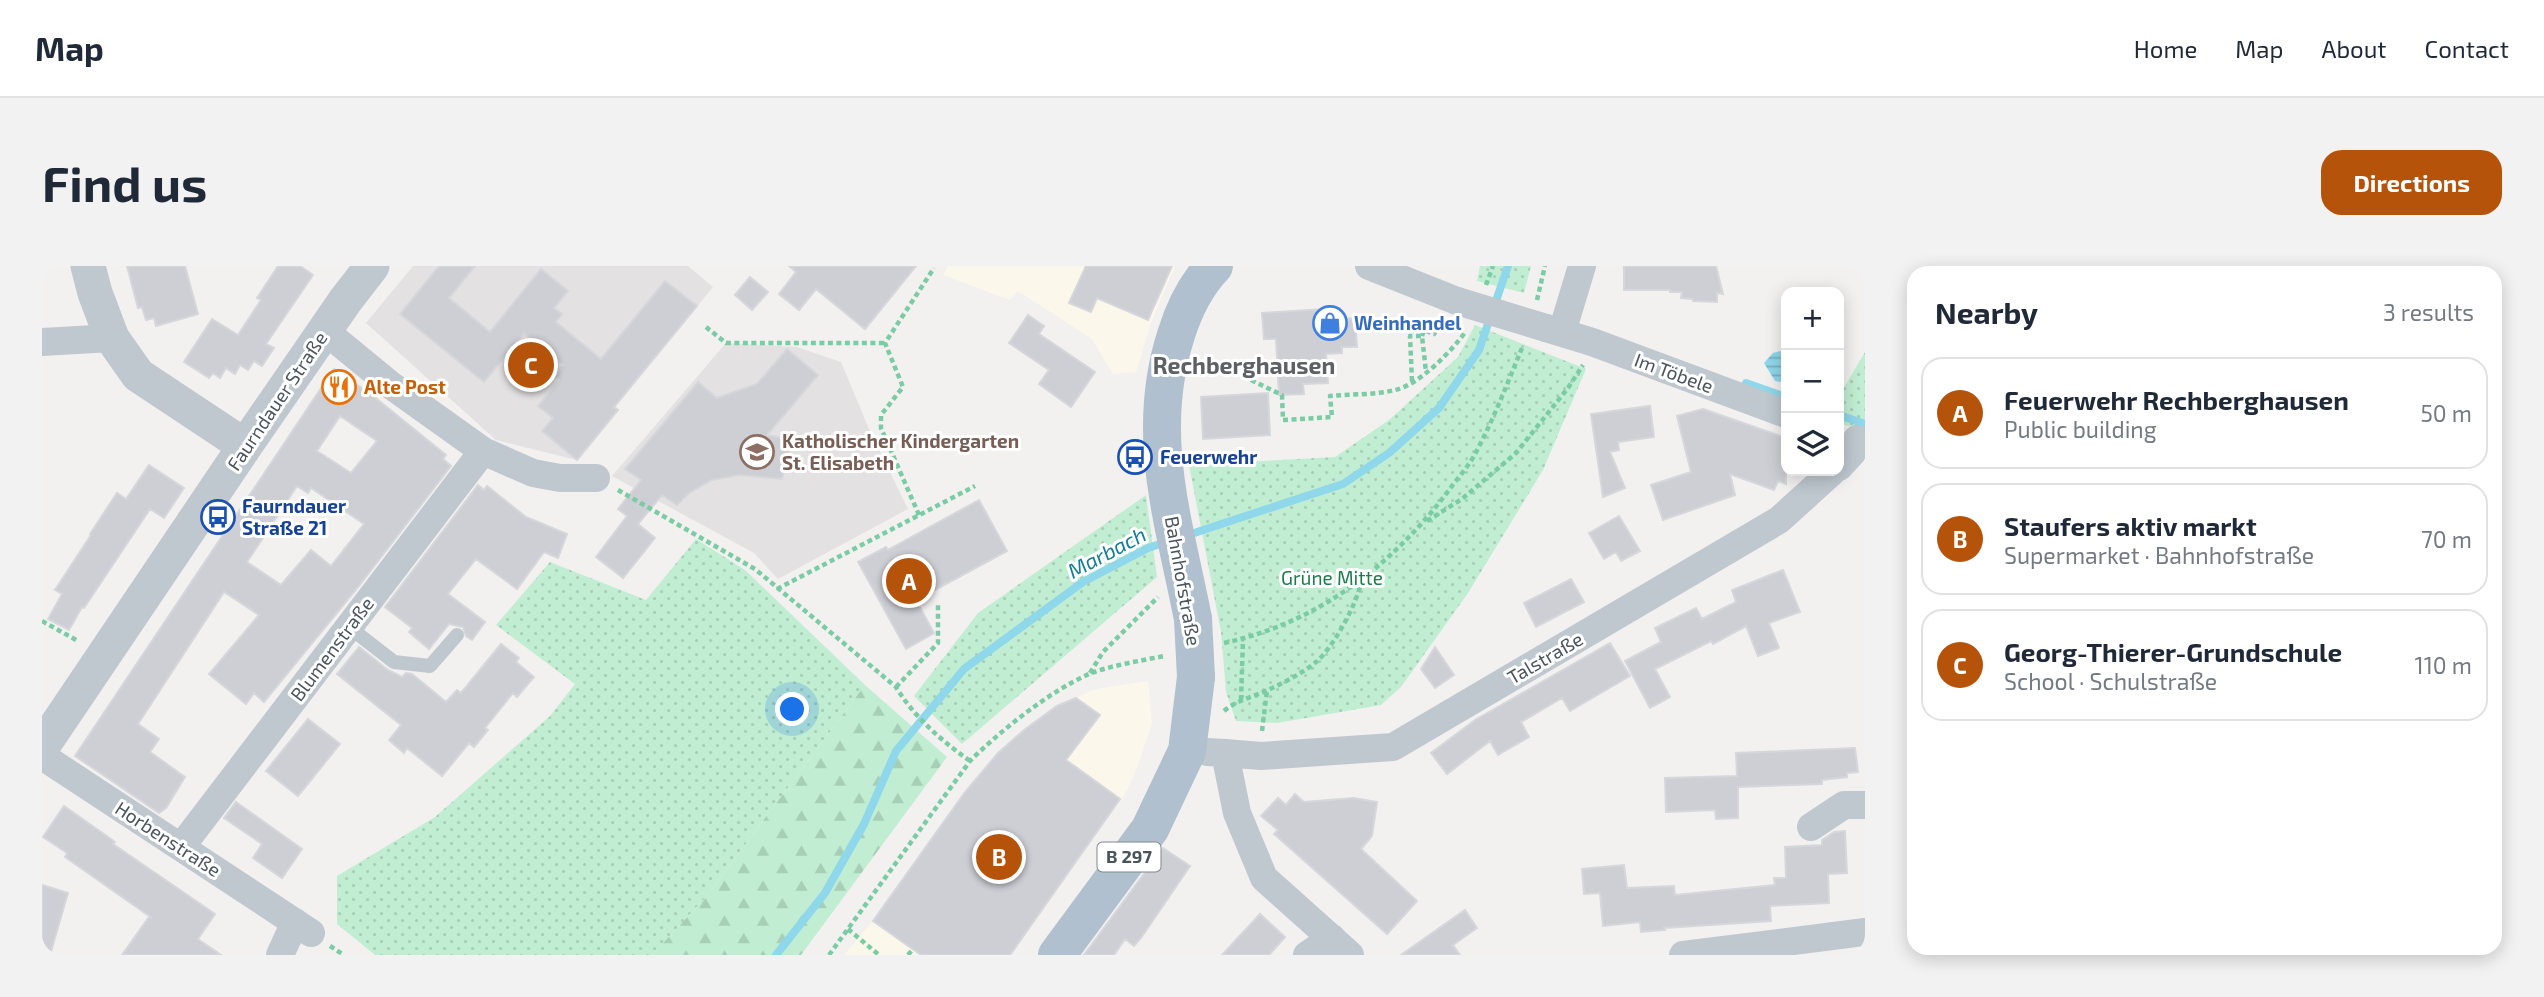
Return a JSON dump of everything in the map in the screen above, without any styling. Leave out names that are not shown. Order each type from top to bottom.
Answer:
[{"type":"main road","name":"Bahnhofstraße","points":[[1057,955],[1150,829],[1187,751],[1191,626],[1168,492],[1162,446],[1161,406],[1167,364],[1180,322],[1199,281],[1214,266]]},
{"type":"street","points":[[88,266],[112,338],[138,375],[245,446]]},
{"type":"street","name":"Faurndauer Straße","points":[[42,747],[245,446],[372,266]]},
{"type":"street","name":"Im Töbele","points":[[1369,266],[1592,342],[1783,413]]},
{"type":"street","points":[[1554,330],[1582,266]]},
{"type":"street","points":[[325,331],[392,386],[482,451],[533,473],[560,478],[596,478]]},
{"type":"street","points":[[42,342],[112,338]]},
{"type":"street","points":[[1844,462],[1852,453],[1853,438]]},
{"type":"street","name":"Blumenstraße","points":[[181,847],[482,451]]},
{"type":"street","name":"Talstraße","points":[[1187,751],[1261,756],[1393,747],[1779,520],[1827,476]]},
{"type":"street","points":[[1225,754],[1237,813],[1264,878],[1341,946]]},
{"type":"street","name":"Horbenstraße","points":[[42,756],[303,928],[280,955]]},
{"type":"street","points":[[1811,827],[1844,805],[1865,805]]},
{"type":"street","points":[[1682,955],[1865,932]]},
{"type":"street","points":[[1307,955],[1341,946]]},
{"type":"lane","points":[[349,627],[394,662],[430,666],[457,635]]},
{"type":"path","points":[[1469,299],[1493,266]]},
{"type":"path","points":[[1540,289],[1545,266]]},
{"type":"path","points":[[885,343],[934,268]]},
{"type":"path","points":[[706,327],[726,343],[885,343]]},
{"type":"path","points":[[1251,380],[1282,395],[1283,420],[1332,417],[1330,396],[1398,390],[1426,372],[1449,352],[1468,329]]},
{"type":"path","points":[[1426,372],[1422,336],[1424,330],[1434,334]]},
{"type":"path","points":[[1412,381],[1410,336],[1422,336]]},
{"type":"path","points":[[1425,522],[1462,499],[1516,453],[1575,379],[1592,342]]},
{"type":"path","points":[[885,343],[903,387],[881,415],[881,428],[919,515]]},
{"type":"path","points":[[1090,674],[1103,652],[1155,598],[1191,626],[1243,639],[1305,615],[1361,581],[1425,522],[1473,458],[1499,405],[1522,348]]},
{"type":"path","points":[[596,478],[755,569],[896,687],[908,707],[954,750],[970,761]]},
{"type":"path","points":[[776,589],[975,486]]},
{"type":"path","points":[[1219,717],[1241,700],[1267,690],[1317,662],[1348,619],[1358,598],[1361,581]]},
{"type":"path","points":[[896,687],[938,643],[938,604]]},
{"type":"path","points":[[42,621],[104,656]]},
{"type":"path","points":[[829,955],[970,761],[990,741],[1048,699],[1090,674],[1191,626]]},
{"type":"path","points":[[1241,700],[1243,639]]},
{"type":"path","points":[[1261,756],[1267,690]]},
{"type":"path","points":[[848,929],[879,955]]},
{"type":"path","points":[[908,955],[913,949]]},
{"type":"shaded area","points":[[413,266],[688,266],[713,287],[615,407],[618,410],[577,460],[496,440],[366,323]]},
{"type":"shaded area","points":[[948,266],[1175,266],[1152,320],[1136,372],[1113,374],[1092,339],[1018,291],[1010,300],[943,275]]},
{"type":"shaded area","name":"Katholischer Kindergarten St. Elisabeth","points":[[726,343],[797,347],[841,362],[869,429],[908,509],[778,579],[754,553],[612,476]]},
{"type":"shaded area","points":[[1148,681],[1152,723],[1127,790],[1010,955],[844,955],[873,921],[965,792],[998,754],[1024,730],[1057,706],[1096,689]]},
{"type":"green space","points":[[1480,266],[1531,266],[1524,293],[1477,281]]},
{"type":"green space","name":"Grüne Mitte","points":[[1475,325],[1586,369],[1543,470],[1468,593],[1401,687],[1381,705],[1277,723],[1236,721],[1226,692],[1221,632],[1189,465],[1335,457],[1389,420],[1458,357]]},
{"type":"green space","points":[[1865,352],[1865,431],[1844,425],[1844,388]]},
{"type":"green space","points":[[1146,495],[1157,577],[962,744],[914,696],[978,613]]},
{"type":"green space","points":[[696,539],[745,570],[865,685],[705,898],[652,955],[375,955],[337,924],[337,876],[435,817],[550,716],[575,684],[496,625],[550,562],[646,600]]},
{"type":"green space","points":[[865,685],[947,757],[801,955],[652,955],[705,898]]},
{"type":"water","points":[[1781,351],[1781,382],[1775,381],[1764,363],[1773,353]]},
{"type":"building","points":[[127,266],[185,266],[198,314],[156,326],[154,318],[146,320],[142,307],[138,308]]},
{"type":"building","points":[[278,266],[300,266],[313,275],[266,344],[274,348],[262,366],[254,361],[248,370],[240,365],[235,374],[226,368],[220,378],[213,373],[209,378],[184,362],[212,319],[238,335],[261,300],[257,298]]},
{"type":"building","points":[[439,266],[475,266],[449,298],[490,332],[541,269],[568,291],[554,308],[562,314],[556,322],[601,359],[665,281],[697,306],[614,407],[618,410],[577,460],[542,431],[553,418],[538,406],[559,380],[555,376],[563,365],[524,333],[484,382],[400,314]]},
{"type":"building","points":[[789,266],[916,266],[865,329],[816,289],[799,310],[779,294],[796,272]]},
{"type":"building","points":[[1086,266],[1172,266],[1148,320],[1097,298],[1091,312],[1069,303]]},
{"type":"building","points":[[1624,266],[1716,266],[1723,294],[1717,293],[1717,302],[1681,298],[1682,292],[1670,290],[1624,290]]},
{"type":"building","points":[[750,277],[768,292],[752,310],[735,295]]},
{"type":"building","points":[[1340,308],[1340,319],[1355,318],[1357,347],[1342,347],[1342,353],[1326,354],[1328,383],[1303,384],[1304,394],[1279,395],[1276,339],[1264,339],[1262,313]]},
{"type":"building","points":[[1028,315],[1044,326],[1039,334],[1095,372],[1071,407],[1039,384],[1049,370],[1009,343]]},
{"type":"building","points":[[787,349],[818,375],[767,435],[792,440],[782,479],[740,475],[712,480],[689,493],[677,505],[662,495],[638,524],[655,538],[623,578],[596,557],[627,516],[618,509],[641,480],[625,469],[698,382],[717,398],[757,384]]},
{"type":"building","points":[[334,369],[372,395],[446,455],[443,459],[451,466],[359,586],[264,702],[254,693],[246,704],[209,674],[259,615],[224,592],[138,724],[159,739],[150,752],[185,777],[166,808],[159,813],[75,756]],"holes":[[[340,416],[377,441],[351,473],[317,451]],[[297,486],[308,493],[311,488],[364,524],[331,566],[311,550],[281,585],[247,562]]]},
{"type":"building","points":[[1268,393],[1270,435],[1203,439],[1201,397]]},
{"type":"building","points":[[1650,406],[1654,437],[1618,442],[1619,450],[1610,452],[1625,488],[1603,497],[1591,414]]},
{"type":"building","points":[[1703,409],[1781,436],[1781,476],[1786,476],[1786,484],[1778,481],[1774,490],[1730,474],[1735,495],[1663,520],[1651,485],[1691,472],[1677,416]]},
{"type":"building","points":[[149,465],[184,488],[164,518],[150,509],[69,630],[48,619],[62,594],[55,590],[90,534],[117,493],[126,499]]},
{"type":"building","points":[[478,485],[484,490],[487,486],[526,517],[567,534],[558,558],[544,552],[517,589],[476,559],[448,594],[485,622],[472,640],[466,636],[463,627],[449,624],[429,649],[409,632],[412,628],[385,607]]},
{"type":"building","points":[[979,500],[1007,551],[916,600],[934,633],[906,649],[858,562],[886,547],[888,550]]},
{"type":"building","points":[[1619,516],[1640,551],[1621,561],[1616,552],[1604,559],[1589,533]]},
{"type":"building","points":[[1783,570],[1800,612],[1769,623],[1779,648],[1758,656],[1746,626],[1713,644],[1711,641],[1655,669],[1670,697],[1650,708],[1625,661],[1661,642],[1655,628],[1696,608],[1702,619],[1736,602],[1732,590]]},
{"type":"building","points":[[1571,579],[1584,602],[1536,627],[1524,603]]},
{"type":"building","points":[[1610,643],[1630,676],[1570,711],[1562,698],[1521,722],[1529,737],[1498,755],[1490,741],[1447,774],[1431,753],[1475,720]]},
{"type":"building","points":[[501,644],[519,658],[516,662],[534,677],[517,697],[513,693],[485,728],[488,730],[474,747],[469,743],[442,776],[407,748],[404,753],[389,740],[401,725],[337,674],[359,647],[388,670],[402,677],[406,673],[412,674],[446,702],[457,690],[461,693]]},
{"type":"building","points":[[1435,647],[1454,675],[1435,688],[1421,669]]},
{"type":"building","points":[[1076,698],[1100,715],[1066,760],[1120,799],[1010,955],[921,955],[873,921],[965,792],[998,753],[1057,706]]},
{"type":"building","points":[[308,719],[340,744],[298,796],[266,771]]},
{"type":"building","points":[[1855,748],[1858,772],[1847,773],[1847,777],[1822,780],[1822,784],[1738,787],[1738,818],[1716,819],[1715,810],[1666,812],[1665,778],[1737,776],[1736,753]]},
{"type":"building","points":[[1295,794],[1304,802],[1354,798],[1377,802],[1372,836],[1361,849],[1417,901],[1387,934],[1274,834],[1278,830],[1261,816],[1278,798],[1286,805]]},
{"type":"building","points":[[236,802],[302,849],[282,878],[253,858],[262,844],[224,818]]},
{"type":"building","points":[[64,806],[115,842],[113,844],[215,914],[198,939],[221,955],[122,955],[149,917],[152,918],[65,857],[67,853],[43,837]]},
{"type":"building","points":[[1845,831],[1847,873],[1828,874],[1829,903],[1770,906],[1771,921],[1641,932],[1640,922],[1603,926],[1600,893],[1584,894],[1582,869],[1624,865],[1627,888],[1674,886],[1675,895],[1775,885],[1774,878],[1786,878],[1785,847],[1822,845],[1822,840],[1834,832]]},
{"type":"building","points":[[1163,848],[1190,866],[1141,938],[1134,946],[1125,939],[1114,955],[1084,955]]},
{"type":"building","points":[[42,885],[68,893],[50,955],[42,955]]},
{"type":"building","points":[[1465,910],[1477,928],[1453,945],[1460,955],[1401,955]]},
{"type":"building","points":[[1260,914],[1285,937],[1269,955],[1222,955]]},
{"type":"waterway","name":"Marbach","points":[[1185,536],[1343,484],[1389,453],[1439,408],[1479,350],[1508,266]]},
{"type":"waterway","points":[[1746,383],[1781,395]]},
{"type":"waterway","points":[[1844,417],[1865,424]]},
{"type":"waterway","name":"Marbach","points":[[776,955],[825,893],[864,824],[896,751],[964,669],[1083,582],[1148,548],[1166,542]]},
{"type":"place","name":"Weinhandel","points":[[1330,323]]},
{"type":"place","name":"Georg-Thierer-Grundschule","points":[[531,365]]},
{"type":"place","name":"Alte Post","points":[[339,387]]},
{"type":"place","name":"Katholischer Kindergarten St. Elisabeth","points":[[757,452]]},
{"type":"place","name":"Feuerwehr","points":[[1135,457]]},
{"type":"place","name":"Faurndauer Straße 21","points":[[218,517]]},
{"type":"place","name":"Feuerwehr Rechberghausen","points":[[909,581]]},
{"type":"place","name":"Staufers aktiv markt","points":[[999,857]]},
{"type":"district","name":"Rechberghausen","points":[[1244,366]]}]
